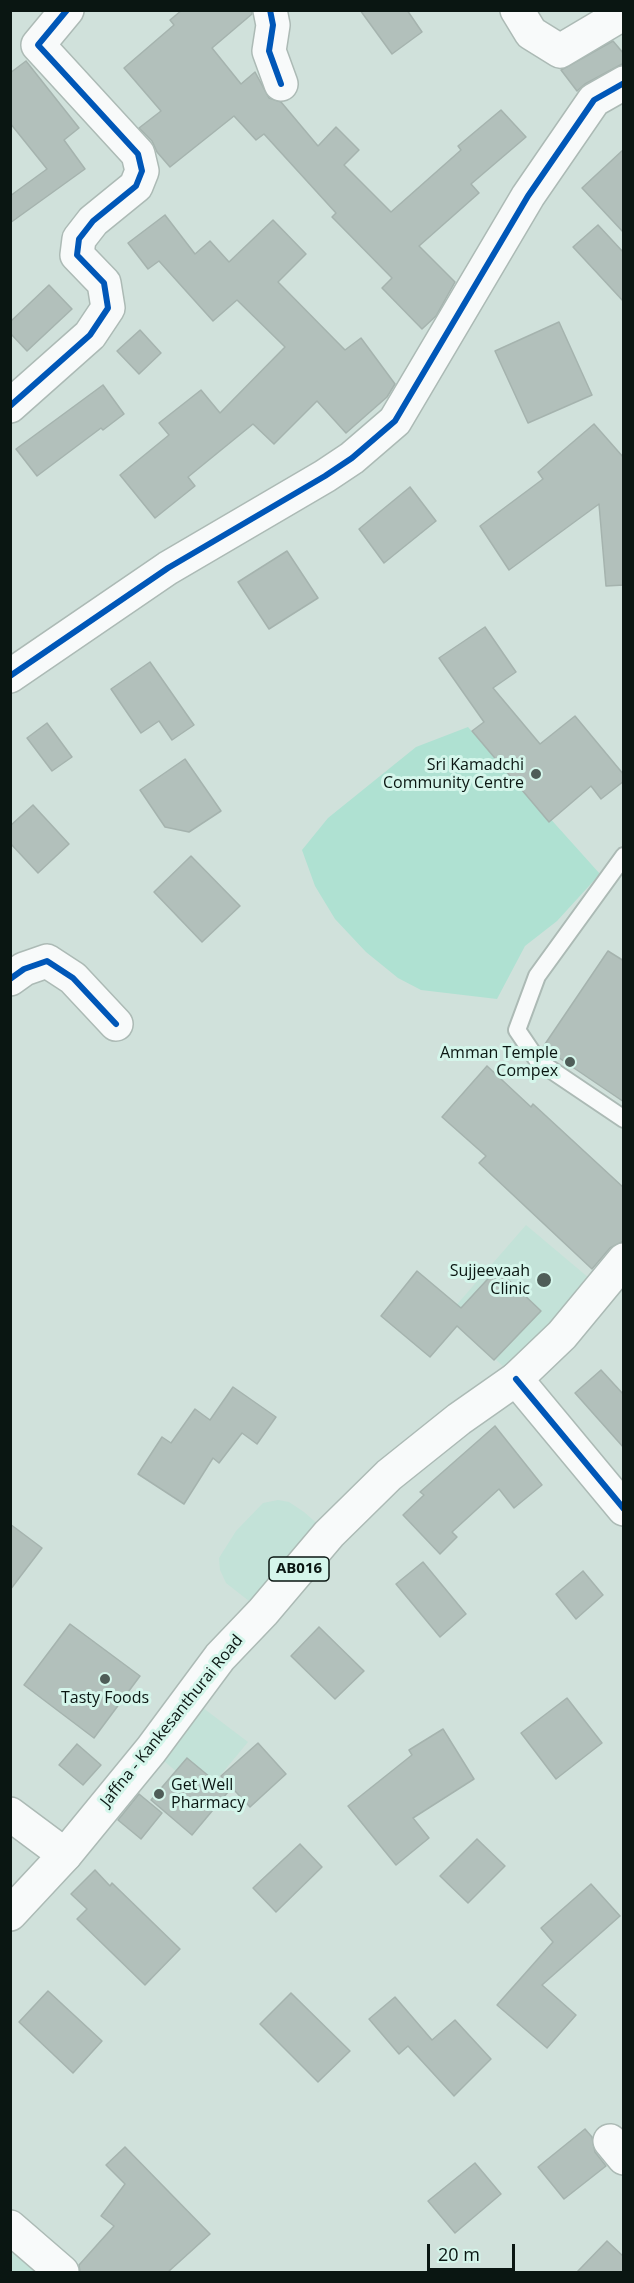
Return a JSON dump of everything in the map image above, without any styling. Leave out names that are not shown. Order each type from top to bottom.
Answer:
[{"type":"street","points":[[10,406],[90,335],[108,308],[104,283],[77,255],[79,239],[93,221],[136,186],[142,171],[138,154],[38,45],[68,10]]},
{"type":"street","points":[[270,10],[273,25],[269,51],[281,84]]},
{"type":"street","points":[[517,10],[531,33],[560,51],[624,13]]},
{"type":"street","points":[[10,676],[168,568],[325,476],[352,458],[395,421],[528,196],[594,100],[624,83]]},
{"type":"street","points":[[10,979],[24,969],[47,961],[73,978],[116,1024]]},
{"type":"street","name":"Jaffna - Kankesanthurai Road","points":[[10,1914],[65,1855],[151,1750],[220,1657],[263,1612],[329,1534],[389,1475],[459,1419],[516,1380],[562,1335],[624,1260]]},
{"type":"street","points":[[516,1380],[624,1509]]},
{"type":"street","points":[[10,1814],[65,1855]]},
{"type":"street","points":[[10,2227],[62,2272]]},
{"type":"lane","points":[[624,856],[537,976],[517,1030],[538,1061],[624,1119]]},
{"type":"shaded area","points":[[468,727],[600,874],[557,921],[525,946],[497,999],[421,990],[398,978],[366,952],[335,919],[315,886],[302,850],[328,818],[416,747]]},
{"type":"shaded area","points":[[526,1225],[602,1289],[516,1379],[482,1346],[453,1309]]},
{"type":"shaded area","points":[[278,1500],[289,1502],[304,1512],[329,1534],[263,1612],[226,1583],[220,1570],[219,1558],[236,1531],[263,1503]]},
{"type":"shaded area","points":[[190,1698],[248,1742],[204,1795],[151,1750]]},
{"type":"shaded area","points":[[10,2230],[62,2272],[11,2272]]},
{"type":"building","points":[[182,10],[252,10],[252,14],[212,48],[241,84],[255,72],[269,98],[281,102],[318,146],[336,127],[359,150],[344,165],[391,212],[461,150],[458,146],[501,110],[526,137],[471,184],[479,193],[419,246],[455,282],[436,316],[422,329],[382,288],[392,278],[332,217],[336,213],[264,134],[256,140],[234,116],[170,167],[157,152],[152,141],[139,128],[161,111],[124,68],[174,25],[170,20]]},
{"type":"building","points":[[360,10],[407,10],[422,32],[392,54]]},
{"type":"building","points":[[613,41],[624,54],[624,63],[585,84],[577,91],[561,70]]},
{"type":"building","points":[[26,61],[79,128],[64,140],[85,169],[10,223],[10,196],[47,169],[10,123],[10,73]]},
{"type":"building","points":[[624,149],[624,233],[582,188]]},
{"type":"building","points":[[165,215],[195,254],[210,241],[229,262],[273,220],[306,254],[278,282],[345,350],[361,338],[395,384],[387,397],[346,433],[317,401],[274,444],[253,424],[188,477],[195,486],[155,518],[120,475],[169,435],[159,423],[201,390],[220,413],[285,347],[237,300],[213,321],[159,261],[148,269],[128,243]]},
{"type":"building","points":[[598,225],[624,253],[624,302],[573,247]]},
{"type":"building","points":[[49,285],[72,309],[27,351],[10,333],[10,322]]},
{"type":"building","points":[[559,322],[592,395],[528,423],[495,351]]},
{"type":"building","points":[[140,330],[161,353],[139,374],[117,351]]},
{"type":"building","points":[[103,385],[124,414],[103,430],[101,428],[37,476],[16,449]]},
{"type":"building","points":[[594,424],[624,458],[624,585],[606,586],[599,504],[509,570],[480,526],[543,479],[538,472]]},
{"type":"building","points":[[410,487],[436,521],[384,563],[359,529]]},
{"type":"building","points":[[287,551],[318,598],[269,629],[238,582]]},
{"type":"building","points":[[485,627],[516,672],[493,688],[540,744],[575,716],[624,775],[624,781],[601,799],[591,786],[549,822],[472,731],[484,722],[439,658]]},
{"type":"building","points":[[150,662],[194,725],[172,740],[159,721],[141,733],[111,689]]},
{"type":"building","points":[[47,723],[72,757],[52,771],[27,738]]},
{"type":"building","points":[[185,759],[221,811],[189,832],[165,827],[140,790]]},
{"type":"building","points":[[33,805],[69,844],[38,873],[10,843],[10,826]]},
{"type":"building","points":[[191,856],[240,906],[202,942],[154,892]]},
{"type":"building","points":[[608,951],[624,961],[624,1102],[543,1047]]},
{"type":"building","points":[[487,1066],[531,1107],[533,1104],[624,1188],[624,1241],[610,1248],[592,1269],[479,1163],[486,1156],[442,1117]]},
{"type":"building","points":[[497,1269],[541,1311],[494,1360],[457,1326],[430,1357],[381,1316],[417,1271],[461,1308]]},
{"type":"building","points":[[601,1370],[624,1395],[624,1448],[575,1393]]},
{"type":"building","points":[[233,1387],[276,1417],[257,1444],[242,1433],[219,1463],[213,1458],[184,1504],[138,1474],[162,1437],[171,1443],[195,1409],[210,1420]]},
{"type":"building","points":[[495,1426],[542,1485],[514,1508],[499,1489],[452,1532],[457,1537],[440,1554],[403,1515],[424,1495],[420,1492]]},
{"type":"building","points":[[10,1524],[42,1548],[10,1590]]},
{"type":"building","points":[[423,1562],[466,1614],[440,1637],[396,1584]]},
{"type":"building","points":[[583,1571],[603,1595],[576,1619],[556,1594]]},
{"type":"building","points":[[70,1624],[140,1676],[94,1738],[24,1685]]},
{"type":"building","points":[[319,1627],[364,1671],[335,1699],[291,1656]]},
{"type":"building","points":[[567,1698],[602,1743],[556,1779],[521,1733]]},
{"type":"building","points":[[443,1729],[474,1779],[413,1818],[429,1838],[396,1865],[348,1806],[412,1755],[409,1750]]},
{"type":"building","points":[[258,1743],[286,1774],[250,1807],[221,1776]]},
{"type":"building","points":[[77,1744],[101,1765],[83,1785],[59,1765]]},
{"type":"building","points":[[187,1758],[228,1792],[192,1835],[151,1800]]},
{"type":"building","points":[[139,1794],[162,1813],[141,1839],[118,1820]]},
{"type":"building","points":[[477,1839],[505,1866],[468,1903],[440,1876]]},
{"type":"building","points":[[300,1844],[322,1867],[276,1912],[253,1888]]},
{"type":"building","points":[[95,1870],[110,1886],[112,1883],[180,1949],[145,1985],[77,1919],[87,1909],[71,1894]]},
{"type":"building","points":[[591,1884],[620,1916],[542,1985],[576,2015],[547,2048],[497,2005],[553,1942],[541,1928]]},
{"type":"building","points":[[48,1991],[102,2041],[73,2073],[19,2022]]},
{"type":"building","points":[[291,1993],[350,2051],[318,2082],[260,2024]]},
{"type":"building","points":[[395,1997],[432,2040],[455,2020],[491,2059],[454,2096],[408,2046],[399,2054],[369,2019]]},
{"type":"building","points":[[585,2129],[592,2137],[595,2152],[606,2166],[564,2199],[538,2167]]},
{"type":"building","points":[[125,2147],[210,2234],[168,2272],[80,2272],[79,2265],[114,2226],[101,2216],[125,2184],[106,2165]]},
{"type":"building","points":[[475,2163],[501,2194],[455,2233],[428,2201]]},
{"type":"building","points":[[607,2241],[624,2257],[624,2272],[577,2272]]},
{"type":"cycle path","points":[[10,406],[90,335],[108,308],[104,283],[77,255],[79,239],[93,221],[136,186],[142,171],[138,154],[38,45],[67,10]]},
{"type":"cycle path","points":[[270,10],[273,25],[269,51],[281,84]]},
{"type":"cycle path","points":[[10,676],[168,568],[325,476],[352,458],[395,421],[528,196],[594,100],[624,83]]},
{"type":"cycle path","points":[[10,979],[24,969],[47,961],[73,978],[116,1024]]},
{"type":"cycle path","points":[[516,1379],[624,1509]]},
{"type":"place","name":"Sri Kamadchi Community Centre","points":[[536,774]]},
{"type":"place","name":"Amman Temple Compex","points":[[570,1062]]},
{"type":"place","name":"Sujjeevaah Clinic","points":[[544,1280]]},
{"type":"place","name":"Tasty Foods","points":[[105,1679]]},
{"type":"place","name":"Get Well Pharmacy","points":[[159,1794]]}]
